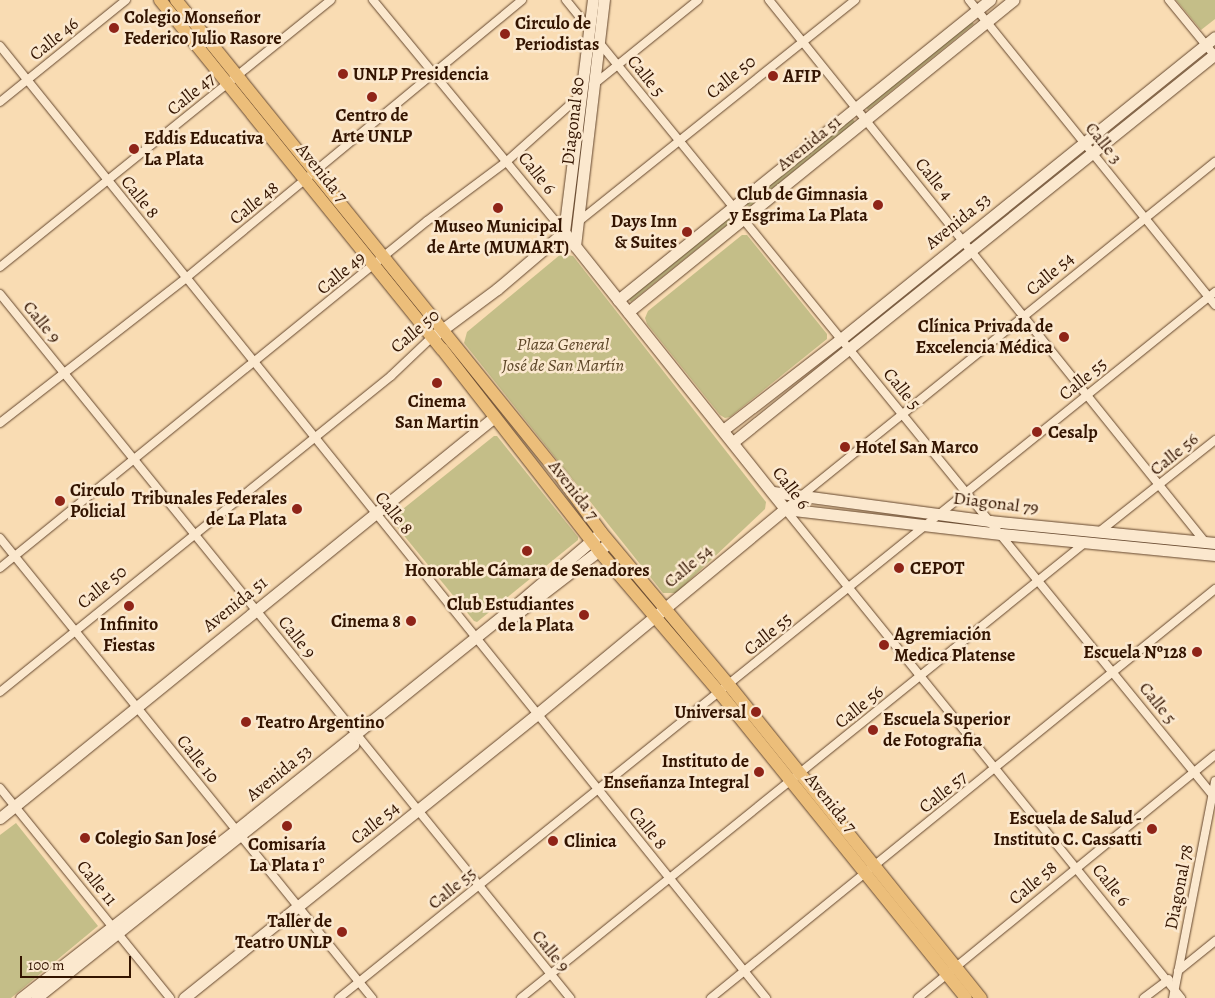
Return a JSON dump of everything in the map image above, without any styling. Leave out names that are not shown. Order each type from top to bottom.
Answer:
[{"type":"main road","name":"Avenida 7","points":[[160,0],[232,80],[436,334],[558,473],[601,541]]},
{"type":"main road","name":"Avenida 7","points":[[176,0],[232,80]]},
{"type":"main road","name":"Avenida 7","points":[[436,334],[493,418],[601,541],[952,970],[982,998]]},
{"type":"main road","name":"Avenida 7","points":[[952,970],[966,998]]},
{"type":"street","name":"Calle 46","points":[[0,102],[126,0]]},
{"type":"street","name":"Calle 47","points":[[0,267],[331,0]]},
{"type":"street","name":"Calle 6","points":[[373,0],[564,232],[785,509],[1166,980],[1174,994],[1181,998]]},
{"type":"street","name":"Calle 48","points":[[0,423],[186,278],[522,0]]},
{"type":"street","name":"Calle 5","points":[[566,0],[1214,796]]},
{"type":"street","name":"Diagonal 80","points":[[564,232],[593,0]]},
{"type":"street","name":"Diagonal 80","points":[[575,246],[596,83],[604,0]]},
{"type":"street","name":"Calle 49","points":[[0,568],[379,262],[427,221],[506,162],[580,95],[698,0]]},
{"type":"street","name":"Calle 4","points":[[770,0],[1213,551]]},
{"type":"street","name":"Calle 50","points":[[0,692],[391,376],[436,334],[497,288],[564,232],[855,0]]},
{"type":"street","name":"Calle 3","points":[[969,0],[1144,218],[1212,295],[1215,305]]},
{"type":"street","name":"Avenida 51","points":[[618,300],[856,106],[990,0]]},
{"type":"street","name":"Avenida 51","points":[[628,312],[1013,0]]},
{"type":"street","points":[[1169,0],[1210,41],[1215,55]]},
{"type":"street","name":"Avenida 53","points":[[723,430],[842,338],[1210,41]]},
{"type":"street","name":"Calle 8","points":[[0,46],[766,998]]},
{"type":"street","name":"Avenida 53","points":[[733,442],[1215,55]]},
{"type":"street","name":"Calle 54","points":[[184,998],[299,907],[537,714],[802,495],[904,415],[1215,162]]},
{"type":"street","name":"Calle 9","points":[[0,294],[570,998]]},
{"type":"street","name":"Calle 55","points":[[339,998],[1212,295]]},
{"type":"street","name":"Avenida 51","points":[[0,818],[493,418]]},
{"type":"street","name":"Calle 56","points":[[521,998],[1040,581],[1098,532],[1215,440]]},
{"type":"street","name":"Diagonal 79","points":[[773,492],[990,521],[1098,532],[1213,551]]},
{"type":"street","name":"Diagonal 79","points":[[785,509],[1085,543],[1213,551]]},
{"type":"street","name":"Calle 10","points":[[0,538],[372,998]]},
{"type":"street","name":"Avenida 53","points":[[21,998],[115,929],[238,833],[601,541]]},
{"type":"street","name":"Calle 57","points":[[711,998],[1215,589]]},
{"type":"street","name":"Calle 58","points":[[918,998],[1075,868],[1215,756]]},
{"type":"street","name":"Diagonal 78","points":[[1174,994],[1214,796],[1215,781]]},
{"type":"street","name":"Calle 11","points":[[0,788],[170,998]]},
{"type":"street","name":"Avenida 53","points":[[36,998],[115,929]]},
{"type":"street","points":[[1144,998],[1215,941]]},
{"type":"green space","points":[[1176,0],[1215,0],[1215,19],[1201,30]]},
{"type":"green space","points":[[971,21],[974,24],[868,110],[864,106]]},
{"type":"green space","points":[[852,118],[855,122],[749,207],[746,204]]},
{"type":"green space","points":[[735,213],[738,216],[631,302],[628,298]]},
{"type":"green space","points":[[742,235],[747,235],[827,334],[827,339],[730,417],[725,418],[720,415],[647,324],[645,318],[648,311]]},
{"type":"green space","name":"Plaza General José de San Martín","points":[[561,254],[573,256],[766,502],[765,509],[676,593],[663,593],[464,343],[467,332]]},
{"type":"green space","points":[[494,436],[497,436],[578,537],[578,540],[477,622],[474,621],[392,521],[393,517]]},
{"type":"green space","points":[[16,823],[98,926],[11,998],[0,998],[0,835]]},
{"type":"place","name":"Colegio Monseñor Federico Julio Rasore","points":[[114,28]]},
{"type":"place","name":"Circulo de Periodistas","points":[[505,34]]},
{"type":"place","name":"UNLP Presidencia","points":[[343,74]]},
{"type":"place","name":"AFIP","points":[[773,76]]},
{"type":"place","name":"Centro de Arte UNLP","points":[[372,97]]},
{"type":"place","name":"Eddis Educativa La Plata","points":[[134,149]]},
{"type":"place","name":"Club de Gimnasia y Esgrima La Plata","points":[[878,205]]},
{"type":"place","name":"Museo Municipal de Arte (MUMART)","points":[[498,208]]},
{"type":"place","name":"Days Inn & Suites","points":[[687,232]]},
{"type":"place","name":"Clínica Privada de Excelencia Médica","points":[[1064,337]]},
{"type":"place","name":"Cinema San Martin","points":[[437,383]]},
{"type":"place","name":"Cesalp","points":[[1037,432]]},
{"type":"place","name":"Hotel San Marco","points":[[845,447]]},
{"type":"place","name":"Circulo Policial","points":[[60,501]]},
{"type":"place","name":"Tribunales Federales de La Plata","points":[[297,509]]},
{"type":"place","name":"Honorable Cámara de Senadores","points":[[527,551]]},
{"type":"place","name":"CEPOT","points":[[899,568]]},
{"type":"place","name":"Infinito Fiestas","points":[[129,606]]},
{"type":"place","name":"Club Estudiantes de la Plata","points":[[584,615]]},
{"type":"place","name":"Cinema 8","points":[[411,621]]},
{"type":"place","name":"Agremiación Medica Platense","points":[[884,645]]},
{"type":"place","name":"Escuela Nº128","points":[[1197,652]]},
{"type":"place","name":"Universal","points":[[756,712]]},
{"type":"place","name":"Teatro Argentino","points":[[246,722]]},
{"type":"place","name":"Escuela Superior de Fotografia","points":[[873,730]]},
{"type":"place","name":"Instituto de Enseñanza Integral","points":[[759,772]]},
{"type":"place","name":"Comisaría La Plata 1°","points":[[287,826]]},
{"type":"place","name":"Escuela de Salud - Instituto C. Cassatti","points":[[1152,829]]},
{"type":"place","name":"Colegio San José","points":[[85,838]]},
{"type":"place","name":"Clinica","points":[[553,841]]},
{"type":"place","name":"Taller de Teatro UNLP","points":[[342,932]]}]
